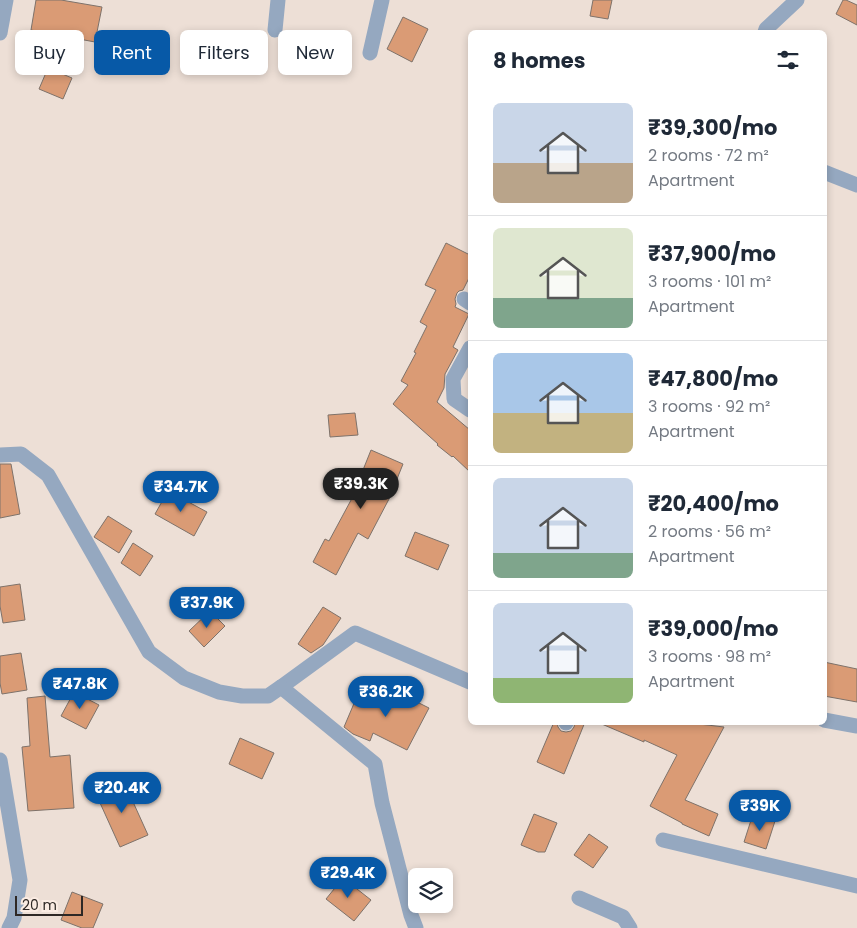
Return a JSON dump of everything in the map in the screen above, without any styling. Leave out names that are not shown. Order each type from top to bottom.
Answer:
[{"type":"street","points":[[0,33],[6,0]]},
{"type":"street","points":[[275,30],[278,0]]},
{"type":"street","points":[[370,53],[382,0]]},
{"type":"street","points":[[766,30],[797,0]]},
{"type":"street","points":[[827,173],[857,185]]},
{"type":"street","points":[[468,352],[453,379],[454,399],[468,409]]},
{"type":"street","points":[[0,455],[21,454],[48,475],[149,652],[184,678],[219,692],[242,696],[268,696],[355,633],[468,681]]},
{"type":"street","points":[[281,687],[375,764],[382,803],[416,928]]},
{"type":"street","points":[[827,721],[857,726]]},
{"type":"street","points":[[0,760],[20,880],[14,918],[9,928]]},
{"type":"street","points":[[663,840],[857,886]]},
{"type":"street","points":[[579,898],[623,918],[630,928]]},
{"type":"building","points":[[36,0],[61,0],[102,7],[97,30],[94,30],[94,42],[84,40],[84,30],[31,30]]},
{"type":"building","points":[[593,0],[612,0],[608,19],[590,16]]},
{"type":"building","points":[[843,0],[857,5],[857,25],[836,14]]},
{"type":"building","points":[[403,17],[428,29],[412,62],[387,49]]},
{"type":"building","points":[[45,75],[65,75],[72,78],[63,99],[39,89]]},
{"type":"building","points":[[446,243],[468,254],[468,280],[463,290],[457,293],[455,307],[468,314],[468,316],[453,347],[458,350],[445,374],[444,388],[437,402],[468,428],[468,470],[453,456],[437,445],[393,404],[408,385],[401,381],[416,353],[414,352],[427,326],[420,322],[436,290],[425,285]]},
{"type":"building","points":[[355,413],[358,435],[330,437],[328,415]]},
{"type":"building","points":[[371,450],[403,464],[389,499],[368,539],[358,533],[336,575],[313,562],[325,539],[329,541],[364,476],[361,475]]},
{"type":"building","points":[[0,464],[11,464],[20,514],[0,518]]},
{"type":"building","points":[[168,491],[207,512],[194,536],[155,514]]},
{"type":"building","points":[[108,516],[132,531],[119,553],[94,537]]},
{"type":"building","points":[[415,532],[449,545],[438,570],[405,556]]},
{"type":"building","points":[[133,543],[153,556],[140,576],[121,563]]},
{"type":"building","points":[[20,584],[25,620],[3,623],[0,606],[0,587]]},
{"type":"building","points":[[323,607],[341,618],[323,645],[311,653],[298,644]]},
{"type":"building","points":[[210,611],[225,626],[204,647],[189,631]]},
{"type":"building","points":[[21,653],[27,690],[2,694],[0,656]]},
{"type":"building","points":[[827,663],[857,669],[857,702],[827,697]]},
{"type":"building","points":[[361,687],[393,701],[397,692],[429,708],[407,750],[373,733],[370,741],[353,734],[344,727]]},
{"type":"building","points":[[74,692],[99,705],[86,729],[61,716]]},
{"type":"building","points":[[45,696],[50,757],[70,755],[74,808],[28,811],[22,747],[30,746],[27,698]]},
{"type":"building","points":[[553,725],[558,725],[561,731],[566,732],[571,731],[574,725],[584,725],[564,774],[537,762]]},
{"type":"building","points":[[604,725],[707,725],[724,727],[685,800],[718,814],[709,836],[682,824],[650,806],[677,755],[644,740],[644,742]]},
{"type":"building","points":[[240,738],[274,753],[262,779],[229,764]]},
{"type":"building","points":[[124,782],[148,835],[120,847],[96,794]]},
{"type":"building","points":[[534,814],[557,823],[545,852],[538,852],[521,845]]},
{"type":"building","points":[[753,814],[775,821],[766,849],[744,842]]},
{"type":"building","points":[[589,834],[608,847],[593,868],[574,855]]},
{"type":"building","points":[[343,878],[371,900],[354,921],[326,899]]},
{"type":"building","points":[[72,892],[103,904],[93,928],[82,928],[61,920]]}]
